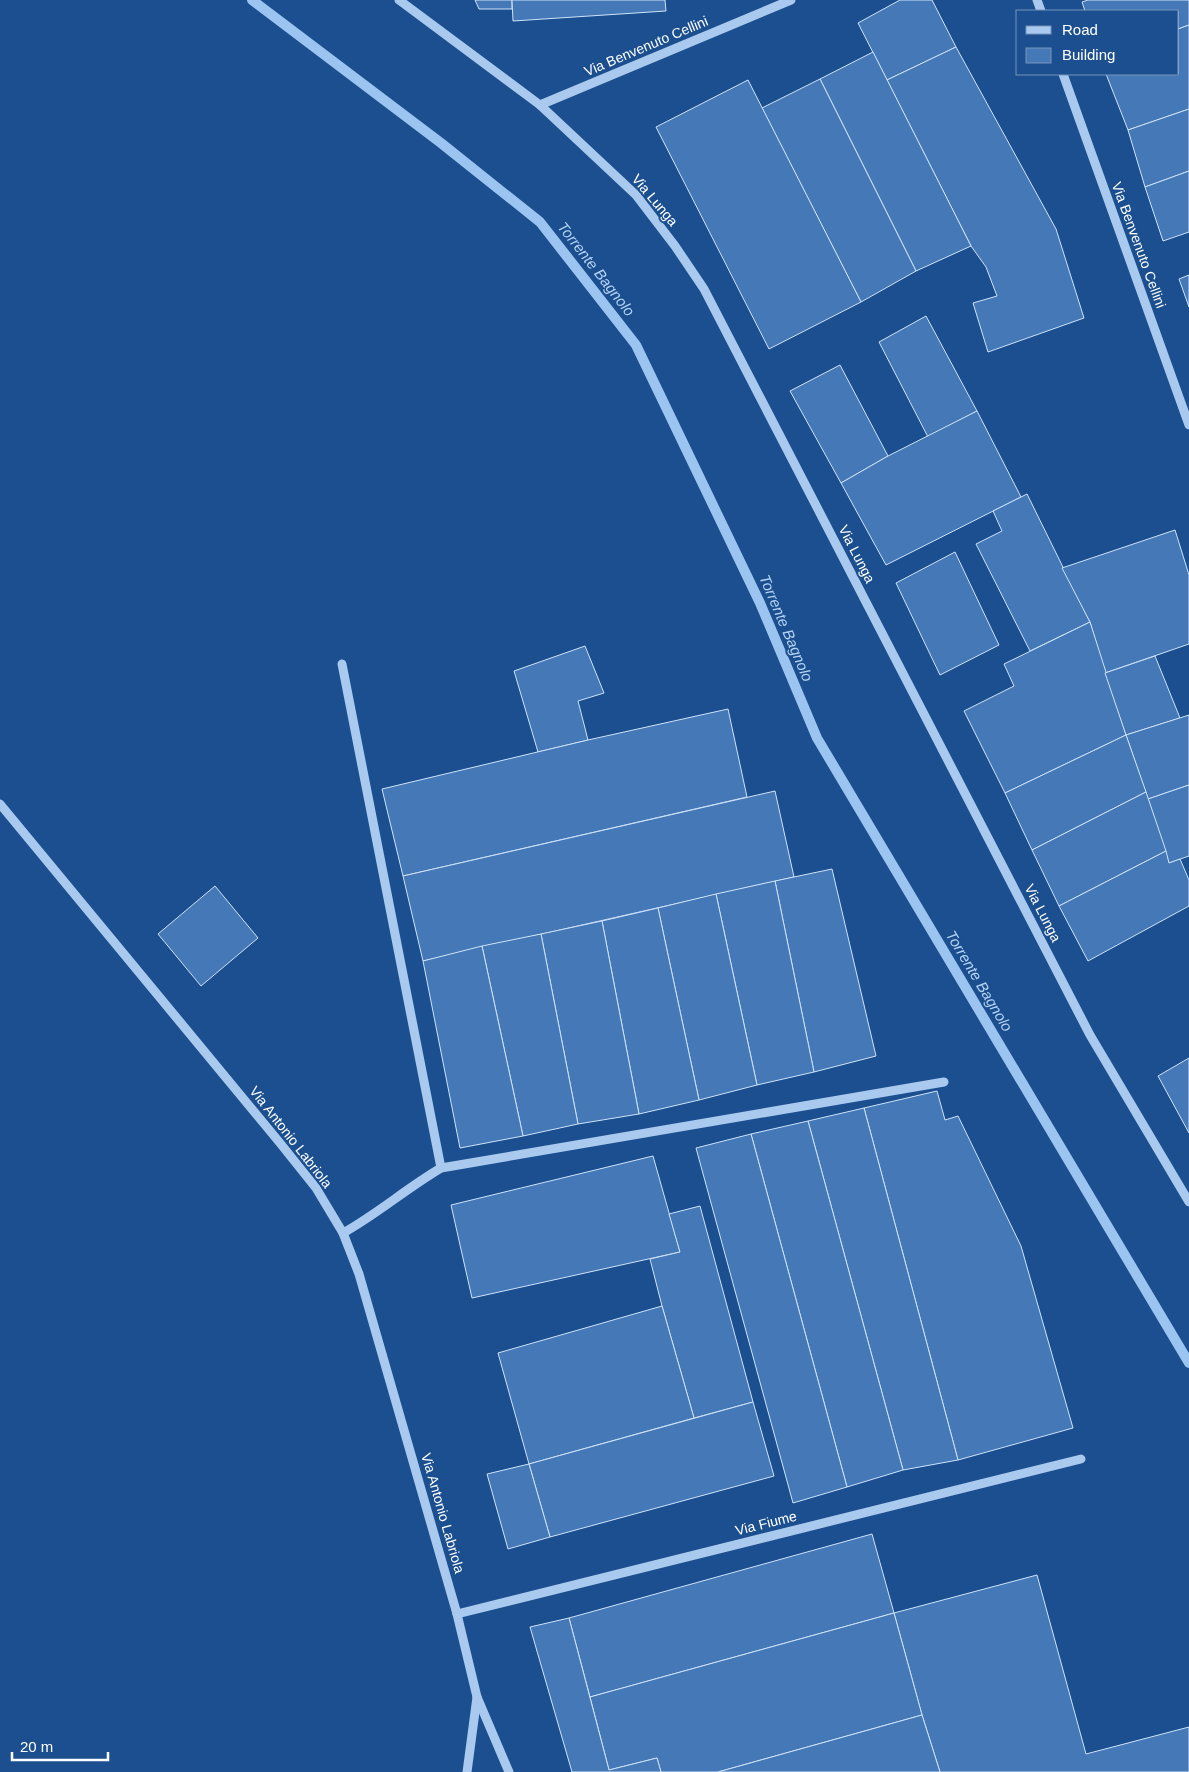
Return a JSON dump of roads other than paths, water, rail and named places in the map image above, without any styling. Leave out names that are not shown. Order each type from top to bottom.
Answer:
[{"type":"street","name":"Via Lunga","points":[[399,0],[540,105],[636,195],[675,246],[704,289],[1090,1035],[1189,1202]]},
{"type":"street","name":"Via Benvenuto Cellini","points":[[540,105],[791,0]]},
{"type":"street","name":"Via Benvenuto Cellini","points":[[1063,75],[1189,425]]},
{"type":"street","points":[[342,664],[441,1168]]},
{"type":"street","name":"Via Antonio Labriola","points":[[0,804],[280,1142],[316,1188],[343,1233],[359,1274],[457,1614],[476,1697]]},
{"type":"street","points":[[343,1233],[362,1222],[414,1184],[441,1168],[944,1082]]},
{"type":"street","name":"Via Fiume","points":[[457,1614],[1081,1460]]},
{"type":"street","points":[[467,1772],[476,1697]]},
{"type":"street","points":[[476,1697],[509,1772]]},
{"type":"waterway","name":"Torrente Bagnolo","points":[[252,0],[441,143],[540,222],[636,345],[760,603],[817,738],[1189,1363]]}]
